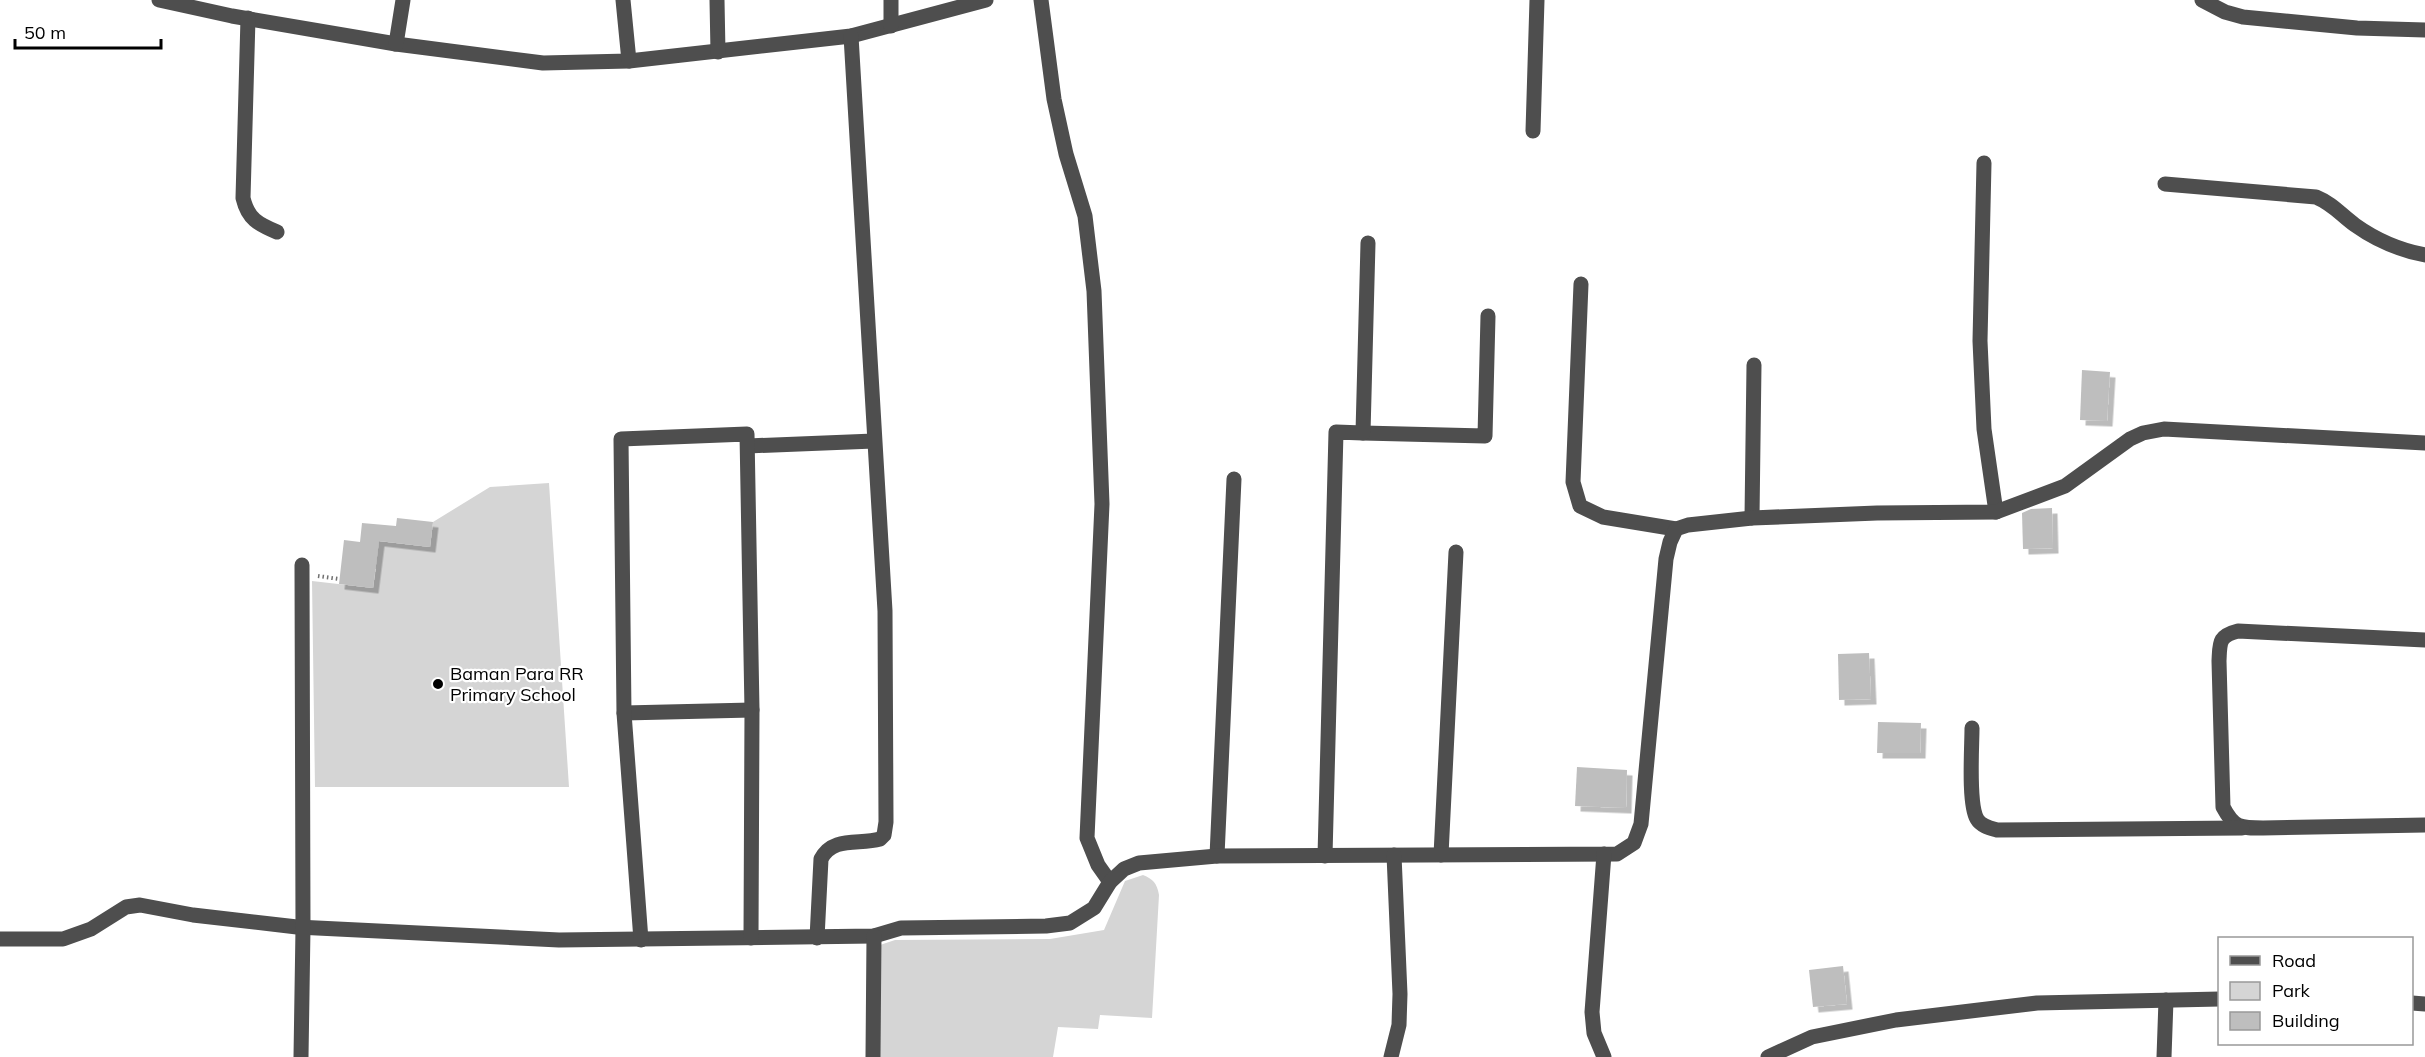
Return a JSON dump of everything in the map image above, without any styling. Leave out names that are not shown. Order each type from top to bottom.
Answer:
[{"type":"street","points":[[159,0],[396,44],[543,63],[629,61],[851,36],[986,0]]},
{"type":"street","points":[[396,44],[403,0]]},
{"type":"street","points":[[623,0],[629,61]]},
{"type":"street","points":[[717,0],[718,52]]},
{"type":"street","points":[[891,0],[891,26]]},
{"type":"street","points":[[1041,0],[1054,99],[1066,154],[1085,216],[1094,291],[1102,504],[1087,838],[1098,865],[1110,882]]},
{"type":"street","points":[[1533,130],[1537,0]]},
{"type":"street","points":[[2202,0],[2225,12],[2243,17],[2357,28],[2425,30]]},
{"type":"street","points":[[248,18],[243,198],[246,210],[255,223],[277,232]]},
{"type":"street","points":[[817,938],[821,859],[824,853],[838,844],[880,839],[884,835],[886,822],[885,611],[873,441],[851,36]]},
{"type":"street","points":[[1984,163],[1980,341],[1984,429],[1996,512]]},
{"type":"street","points":[[2165,184],[2316,197],[2332,204],[2352,223],[2375,238],[2425,255]]},
{"type":"street","points":[[1363,433],[1368,243]]},
{"type":"street","points":[[1581,284],[1573,482],[1580,506],[1603,517],[1676,529],[1688,525],[1752,518],[1877,513],[1996,512],[2065,486],[2130,439],[2143,433],[2164,429],[2425,442]]},
{"type":"street","points":[[1325,856],[1336,432],[1485,436],[1488,316]]},
{"type":"street","points":[[1752,518],[1754,365]]},
{"type":"street","points":[[640,940],[624,713],[621,439],[747,434],[752,710],[751,938]]},
{"type":"street","points":[[748,446],[873,441]]},
{"type":"street","points":[[1217,856],[1234,479]]},
{"type":"street","points":[[0,939],[63,939],[91,929],[126,907],[140,905],[193,915],[303,928],[559,940],[874,936],[901,928],[1046,926],[1070,923],[1094,908],[1110,882],[1130,865],[1139,863],[1217,856],[1617,854],[1634,843],[1641,824],[1666,559],[1676,529]]},
{"type":"street","points":[[1441,855],[1456,552]]},
{"type":"street","points":[[301,1057],[302,565]]},
{"type":"street","points":[[2242,828],[2230,821],[2223,807],[2219,661],[2221,641],[2226,634],[2238,631],[2425,640]]},
{"type":"street","points":[[624,713],[752,710]]},
{"type":"street","points":[[1972,728],[1973,806],[1977,819],[1986,827],[1997,830],[2425,825]]},
{"type":"street","points":[[1604,854],[1592,1012],[1594,1033],[1604,1057]]},
{"type":"street","points":[[1391,1057],[1399,1026],[1400,994],[1394,855]]},
{"type":"street","points":[[873,1057],[874,936]]},
{"type":"street","points":[[1768,1057],[1812,1037],[1896,1020],[2037,1003],[2218,999]]},
{"type":"street","points":[[2164,1057],[2166,1000]]},
{"type":"green space","name":"Baman Para RR Primary School","points":[[549,483],[569,787],[315,787],[312,581],[373,588],[376,569],[366,568],[369,540],[430,547],[433,522],[490,487]]},
{"type":"green space","points":[[1143,875],[1154,882],[1159,895],[1152,1018],[1100,1015],[1098,1029],[1058,1027],[1053,1057],[879,1057],[880,945],[895,940],[1050,939],[1104,930],[1125,881]]},
{"type":"building","points":[[2082,370],[2110,372],[2107,421],[2080,420]]},
{"type":"building","points":[[2052,508],[2053,548],[2023,549],[2022,513],[2031,509]]},
{"type":"building","points":[[397,518],[433,522],[430,547],[379,541],[373,588],[339,584],[344,540],[360,542],[362,523],[396,526]]},
{"type":"building","points":[[1869,653],[1871,699],[1839,700],[1838,654]]},
{"type":"building","points":[[1878,722],[1921,723],[1920,753],[1877,753]]},
{"type":"building","points":[[1577,767],[1627,770],[1626,808],[1575,806]]},
{"type":"building","points":[[1843,966],[1847,1004],[1813,1007],[1809,970]]},
{"type":"place","name":"Baman Para RR Primary School","points":[[438,684]]}]
